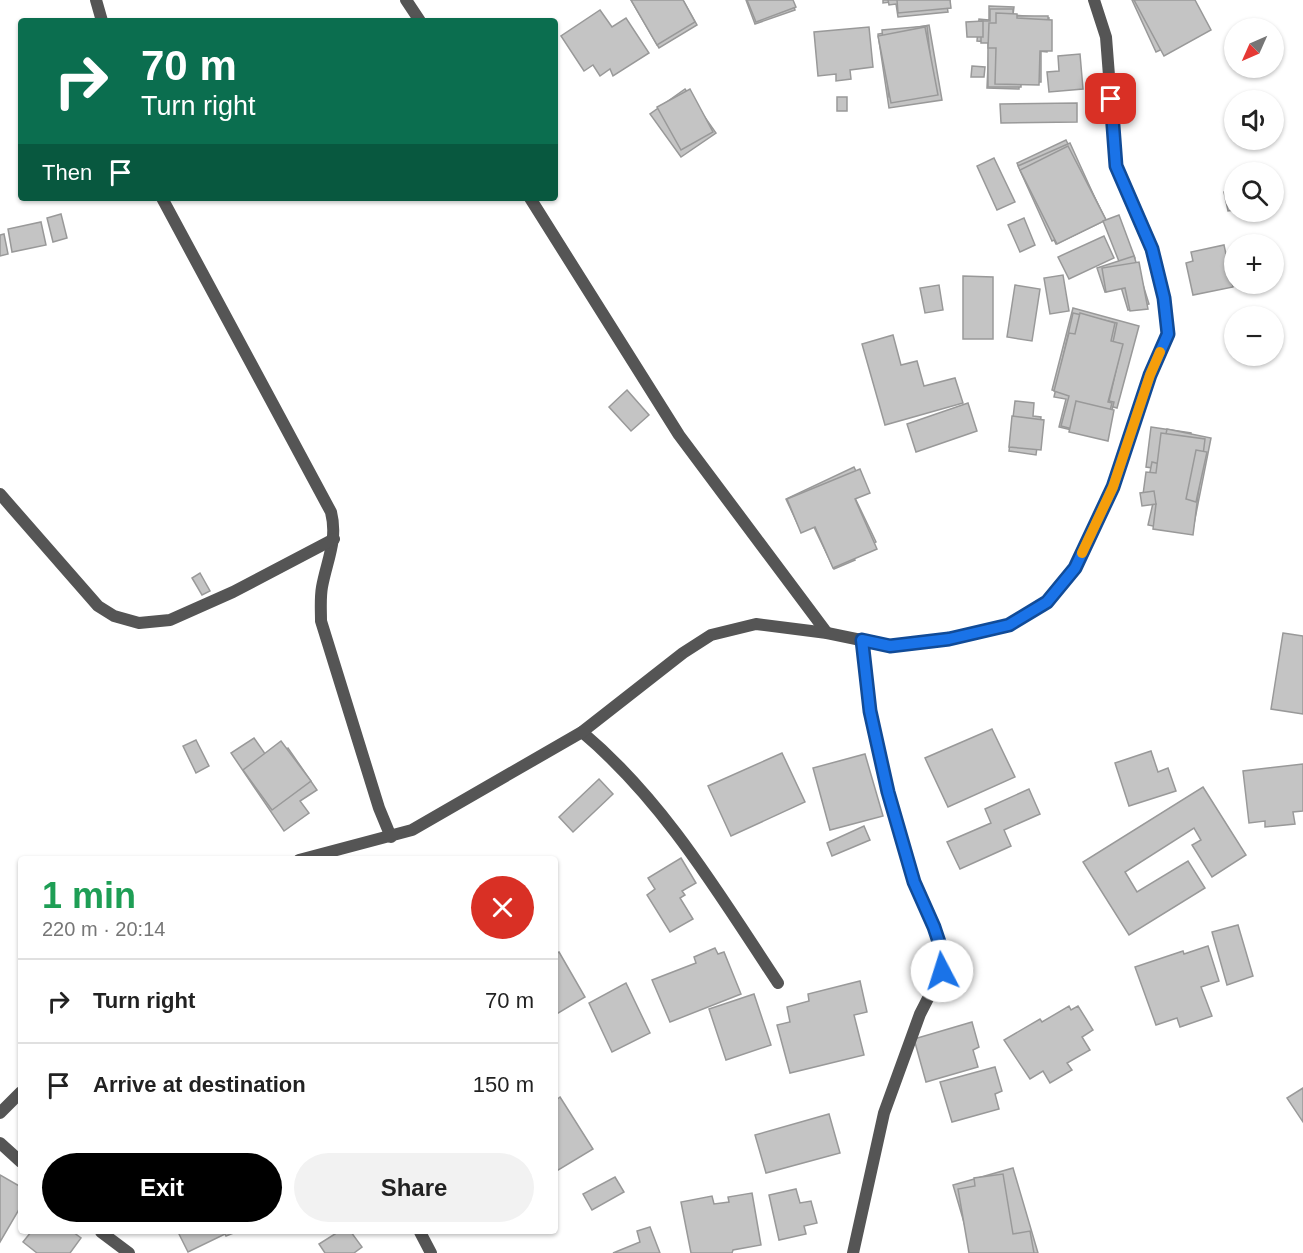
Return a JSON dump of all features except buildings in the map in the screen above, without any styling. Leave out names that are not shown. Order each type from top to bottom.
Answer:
[{"type":"street","points":[[96,0],[101,18]]},
{"type":"street","points":[[406,0],[418,18]]},
{"type":"street","points":[[316,856],[412,830],[582,732],[682,653],[711,635],[756,624],[827,633],[890,646],[949,639],[1009,625],[1047,602],[1075,568],[1113,487],[1150,375],[1168,334],[1164,298],[1152,249],[1116,166],[1106,37],[1094,0]]},
{"type":"street","points":[[164,201],[331,512],[335,526],[334,539],[322,589],[321,621],[379,808],[392,837]]},
{"type":"street","points":[[532,201],[679,435],[827,633]]},
{"type":"street","points":[[0,494],[98,606],[114,616],[139,623],[171,620],[233,592],[334,539]]},
{"type":"street","points":[[853,1253],[884,1113],[920,1014],[944,963],[934,927],[914,882],[888,792],[870,711],[862,640]]},
{"type":"street","points":[[582,732],[612,757],[645,794],[701,866],[778,983]]},
{"type":"street","points":[[0,1113],[18,1095]]},
{"type":"street","points":[[0,1143],[18,1159]]},
{"type":"street","points":[[104,1234],[129,1253]]},
{"type":"street","points":[[421,1234],[430,1253]]},
{"type":"slow traffic","points":[[1082,553],[1113,487],[1150,375],[1160,352]]},
{"type":"route","points":[[942,971],[943,954],[914,882],[888,792],[870,711],[862,640],[890,646],[949,639],[1009,625],[1047,602],[1075,568],[1113,487],[1150,375],[1168,334],[1164,298],[1152,249],[1116,166],[1111,99]]}]
